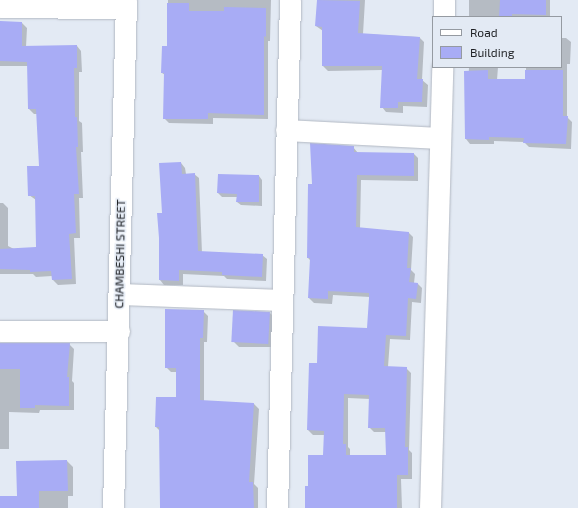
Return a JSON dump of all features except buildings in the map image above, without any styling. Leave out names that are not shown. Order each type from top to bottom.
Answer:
[{"type":"street","points":[[277,508],[290,0]]},
{"type":"street","points":[[444,0],[444,16]]},
{"type":"street","points":[[0,7],[126,4]]},
{"type":"street","name":"CHAMBESHI STREET","points":[[113,508],[120,294],[126,4]]},
{"type":"street","points":[[430,508],[442,68]]},
{"type":"street","points":[[286,130],[439,138]]},
{"type":"street","points":[[120,294],[282,300]]},
{"type":"street","points":[[0,331],[119,331]]}]
